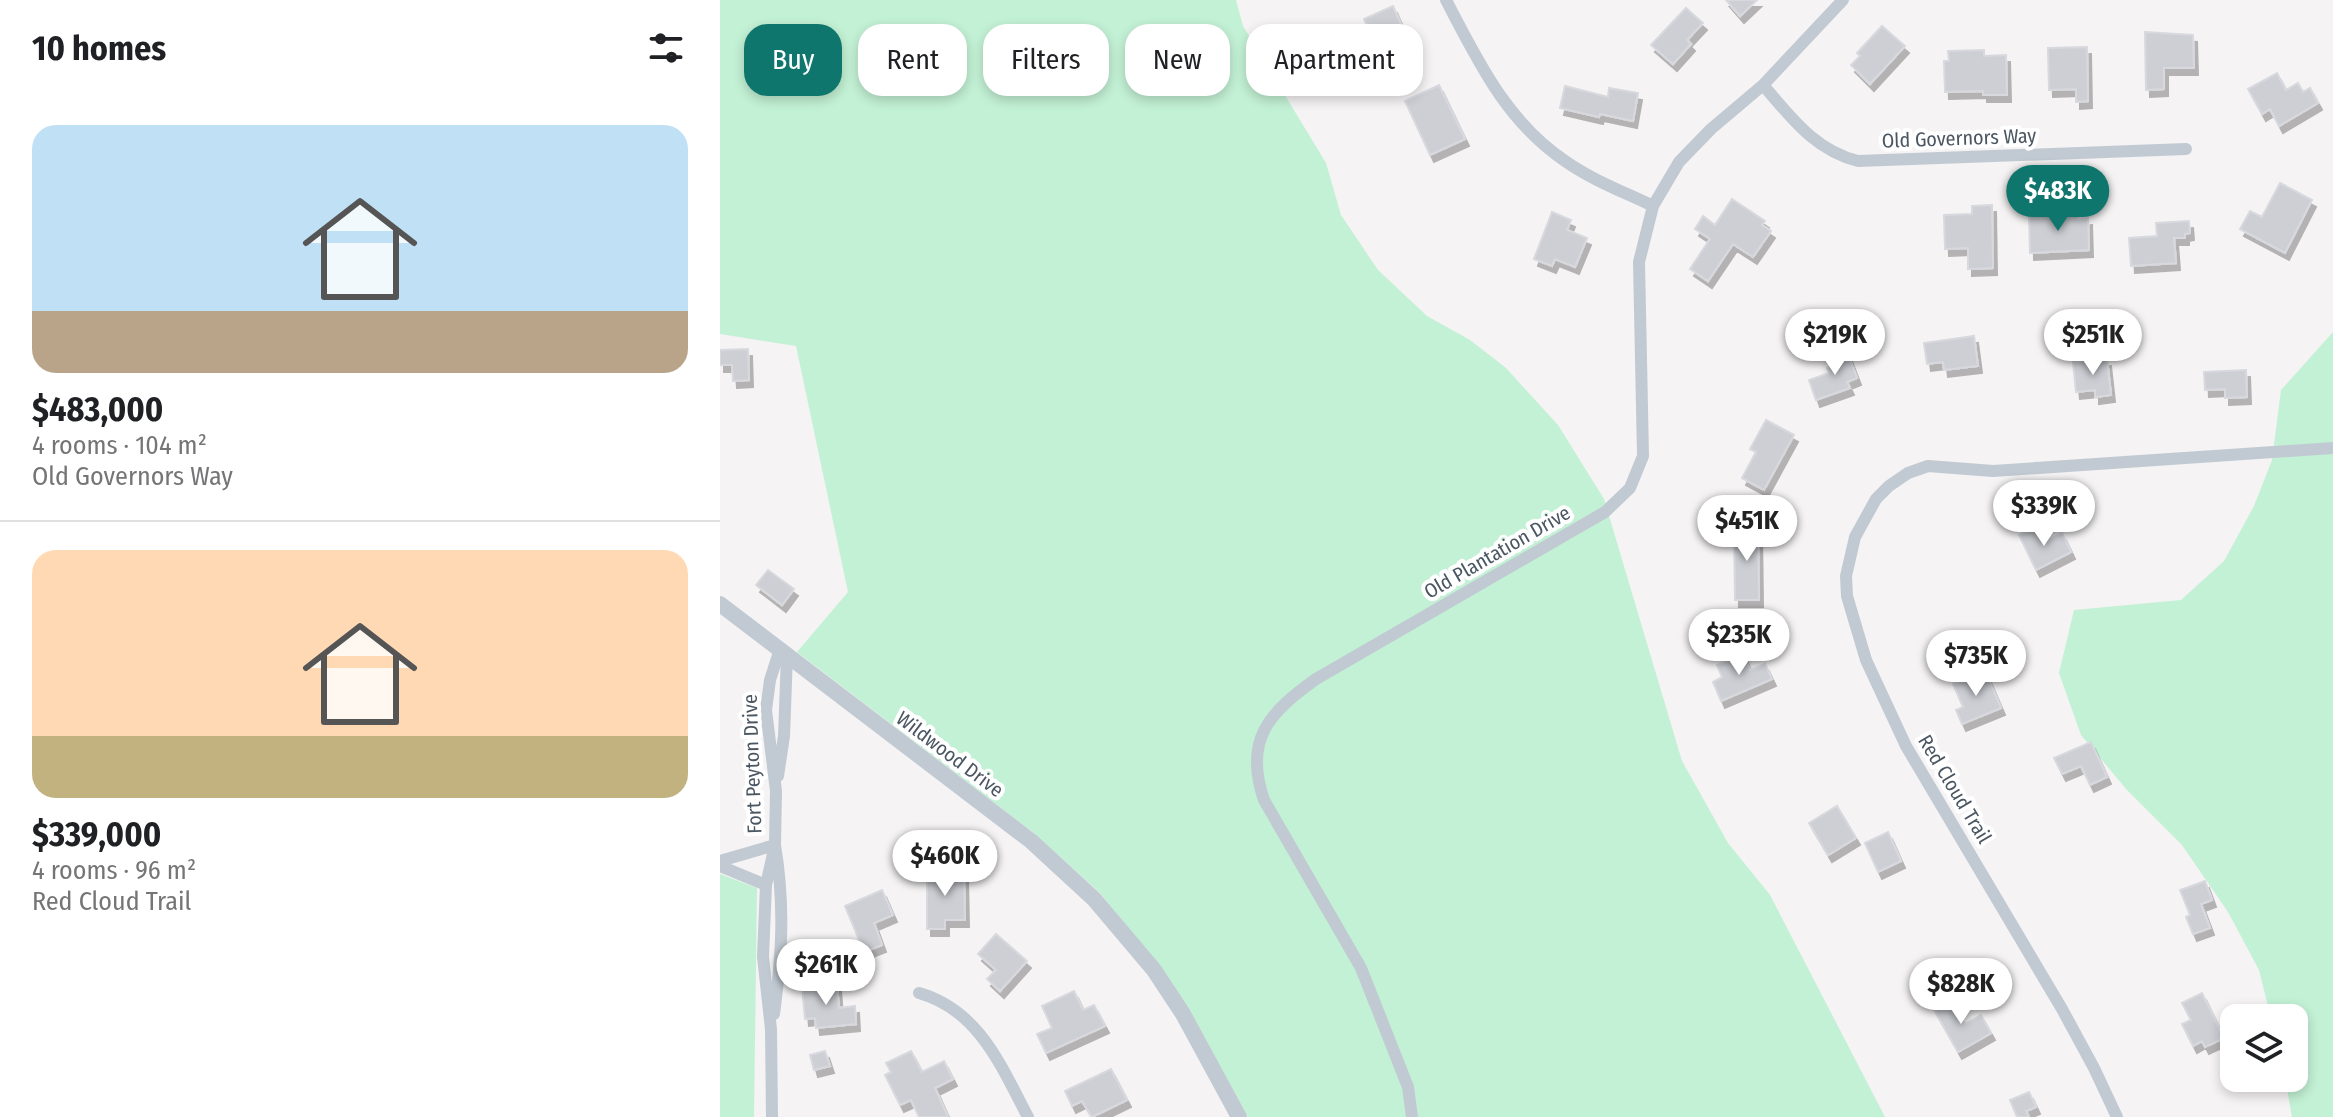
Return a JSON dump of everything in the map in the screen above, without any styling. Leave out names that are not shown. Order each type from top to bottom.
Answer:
[{"type":"street","points":[[1446,0],[1482,69],[1516,119],[1566,162],[1653,206]]},
{"type":"street","name":"Old Plantation Drive","points":[[1412,1117],[1408,1087],[1361,968],[1264,800],[1256,769],[1261,739],[1278,709],[1316,679],[1593,520],[1619,502],[1630,488],[1643,456],[1639,262],[1653,206],[1679,162],[1711,129],[1763,85],[1843,0]]},
{"type":"street","name":"Old Governors Way","points":[[1763,85],[1815,142],[1828,151],[1858,161],[2186,149]]},
{"type":"street","name":"Red Cloud Trail","points":[[2117,1117],[2062,1009],[1906,746],[1884,703],[1851,615],[1847,596],[1849,556],[1855,537],[1876,499],[1889,486],[1908,473],[1928,466],[1993,471],[2333,448]]},
{"type":"street","name":"Wildwood Drive","points":[[720,604],[1031,841],[1094,899],[1131,940],[1183,1014],[1239,1117]]},
{"type":"street","points":[[776,791],[784,736],[783,652]]},
{"type":"street","name":"Fort Peyton Drive","points":[[772,1117],[771,1029],[763,957],[766,885],[775,845],[776,791],[766,710],[770,680],[783,652]]},
{"type":"street","points":[[720,863],[775,845],[782,889],[782,956],[771,1029]]},
{"type":"street","points":[[720,863],[766,885]]},
{"type":"street","points":[[919,993],[940,999],[988,1041],[1028,1117]]},
{"type":"green space","points":[[720,0],[1236,0],[1246,31],[1246,96],[1285,96],[1326,163],[1341,215],[1378,270],[1427,316],[1470,340],[1506,368],[1558,425],[1604,499],[1682,761],[1728,843],[1770,895],[1885,1117],[1248,1117],[1189,1009],[1159,965],[1099,892],[1035,834],[797,652],[848,592],[796,346],[720,334]]},
{"type":"green space","points":[[2333,332],[2333,1117],[2292,1117],[2288,1092],[2308,1092],[2308,1004],[2268,1004],[2259,970],[2228,912],[2182,845],[2127,790],[2081,735],[2059,673],[2074,610],[2181,600],[2224,561],[2254,506],[2272,460],[2281,390]]},
{"type":"green space","points":[[720,874],[757,888],[754,1117],[720,1117]]},
{"type":"building","points":[[1726,0],[1757,0],[1740,16]]},
{"type":"building","points":[[1393,6],[1401,24],[1366,24],[1364,19]]},
{"type":"building","points":[[1686,8],[1703,23],[1687,40],[1691,44],[1673,64],[1651,45]]},
{"type":"building","points":[[1882,26],[1905,46],[1870,84],[1851,65],[1860,56],[1857,53]]},
{"type":"building","points":[[2145,32],[2193,35],[2194,68],[2164,68],[2164,89],[2146,90]]},
{"type":"building","points":[[2087,47],[2088,101],[2076,102],[2076,89],[2049,90],[2048,48]]},
{"type":"building","points":[[1984,50],[1984,56],[2006,55],[2007,95],[1983,95],[1983,91],[1945,92],[1944,61],[1949,61],[1948,51]]},
{"type":"building","points":[[2277,73],[2286,90],[2298,83],[2303,92],[2310,88],[2318,103],[2279,126],[2270,109],[2262,114],[2248,89]]},
{"type":"building","points":[[1439,85],[1465,139],[1430,155],[1405,101],[1423,96],[1423,93]]},
{"type":"building","points":[[1565,86],[1608,97],[1609,88],[1638,93],[1633,121],[1560,108]]},
{"type":"building","points":[[2280,183],[2312,200],[2285,253],[2240,229],[2250,211],[2262,217]]},
{"type":"building","points":[[1732,199],[1765,221],[1762,225],[1771,231],[1753,257],[1733,244],[1708,281],[1690,269],[1710,239],[1695,229],[1703,216],[1715,225]]},
{"type":"building","points":[[1992,205],[1993,268],[1968,269],[1968,248],[1945,249],[1944,215],[1972,214],[1972,206]]},
{"type":"building","points":[[1552,212],[1571,220],[1567,230],[1587,238],[1575,267],[1555,259],[1552,266],[1534,259]]},
{"type":"building","points":[[2078,213],[2078,219],[2088,218],[2089,250],[2030,253],[2029,216]]},
{"type":"building","points":[[2189,221],[2190,233],[2185,234],[2185,238],[2174,238],[2176,263],[2131,266],[2129,238],[2157,236],[2156,223]]},
{"type":"building","points":[[1974,336],[1978,366],[1944,370],[1943,362],[1927,364],[1924,343]]},
{"type":"building","points":[[748,349],[749,380],[733,381],[732,365],[720,365],[720,350]]},
{"type":"building","points":[[1846,349],[1857,378],[1847,382],[1850,388],[1816,400],[1809,380],[1829,373],[1827,368],[1837,364],[1833,353]]},
{"type":"building","points":[[2107,359],[2111,395],[2095,397],[2095,390],[2076,392],[2073,362]]},
{"type":"building","points":[[2246,370],[2247,397],[2225,398],[2225,389],[2205,390],[2204,372]]},
{"type":"building","points":[[1766,420],[1794,435],[1764,490],[1742,478],[1756,452],[1750,449]]},
{"type":"building","points":[[1758,525],[1759,600],[1735,600],[1734,526]]},
{"type":"building","points":[[2037,526],[2044,542],[2062,533],[2071,552],[2036,570],[2019,535]]},
{"type":"building","points":[[768,570],[794,589],[782,605],[756,585]]},
{"type":"building","points":[[1743,654],[1750,670],[1765,664],[1772,679],[1721,701],[1713,682],[1722,677],[1717,665]]},
{"type":"building","points":[[1985,671],[2001,708],[1962,724],[1956,710],[1963,707],[1953,684]]},
{"type":"building","points":[[2091,742],[2107,777],[2090,785],[2081,766],[2062,774],[2054,758]]},
{"type":"building","points":[[1837,806],[1856,838],[1828,855],[1809,823]]},
{"type":"building","points":[[1888,832],[1901,861],[1878,872],[1865,843]]},
{"type":"building","points":[[964,871],[965,920],[945,920],[945,929],[927,929],[927,872]]},
{"type":"building","points":[[2205,881],[2212,900],[2201,904],[2210,928],[2193,934],[2186,917],[2190,915],[2180,890]]},
{"type":"building","points":[[882,890],[893,915],[874,923],[882,945],[864,952],[845,906]]},
{"type":"building","points":[[996,934],[1027,961],[1000,991],[987,979],[996,970],[978,954]]},
{"type":"building","points":[[837,984],[839,1008],[855,1006],[856,1024],[816,1028],[815,1018],[805,1019],[802,987]]},
{"type":"building","points":[[1074,991],[1083,1010],[1094,1005],[1105,1026],[1046,1053],[1037,1034],[1052,1028],[1042,1006]]},
{"type":"building","points":[[2202,993],[2220,1030],[2220,1040],[2205,1047],[2202,1041],[2193,1046],[2182,1024],[2191,1020],[2182,1003]]},
{"type":"building","points":[[1950,998],[1965,1024],[1981,1015],[1991,1033],[1958,1052],[1933,1008]]},
{"type":"building","points":[[825,1051],[830,1066],[814,1070],[810,1055]]},
{"type":"building","points":[[911,1051],[922,1072],[944,1061],[953,1079],[935,1088],[948,1117],[919,1117],[911,1100],[900,1105],[885,1075],[891,1072],[886,1063]]},
{"type":"building","points":[[1111,1069],[1127,1100],[1092,1117],[1082,1101],[1072,1106],[1065,1091]]},
{"type":"building","points":[[2029,1092],[2036,1107],[2026,1111],[2029,1117],[2017,1117],[2010,1100]]}]
